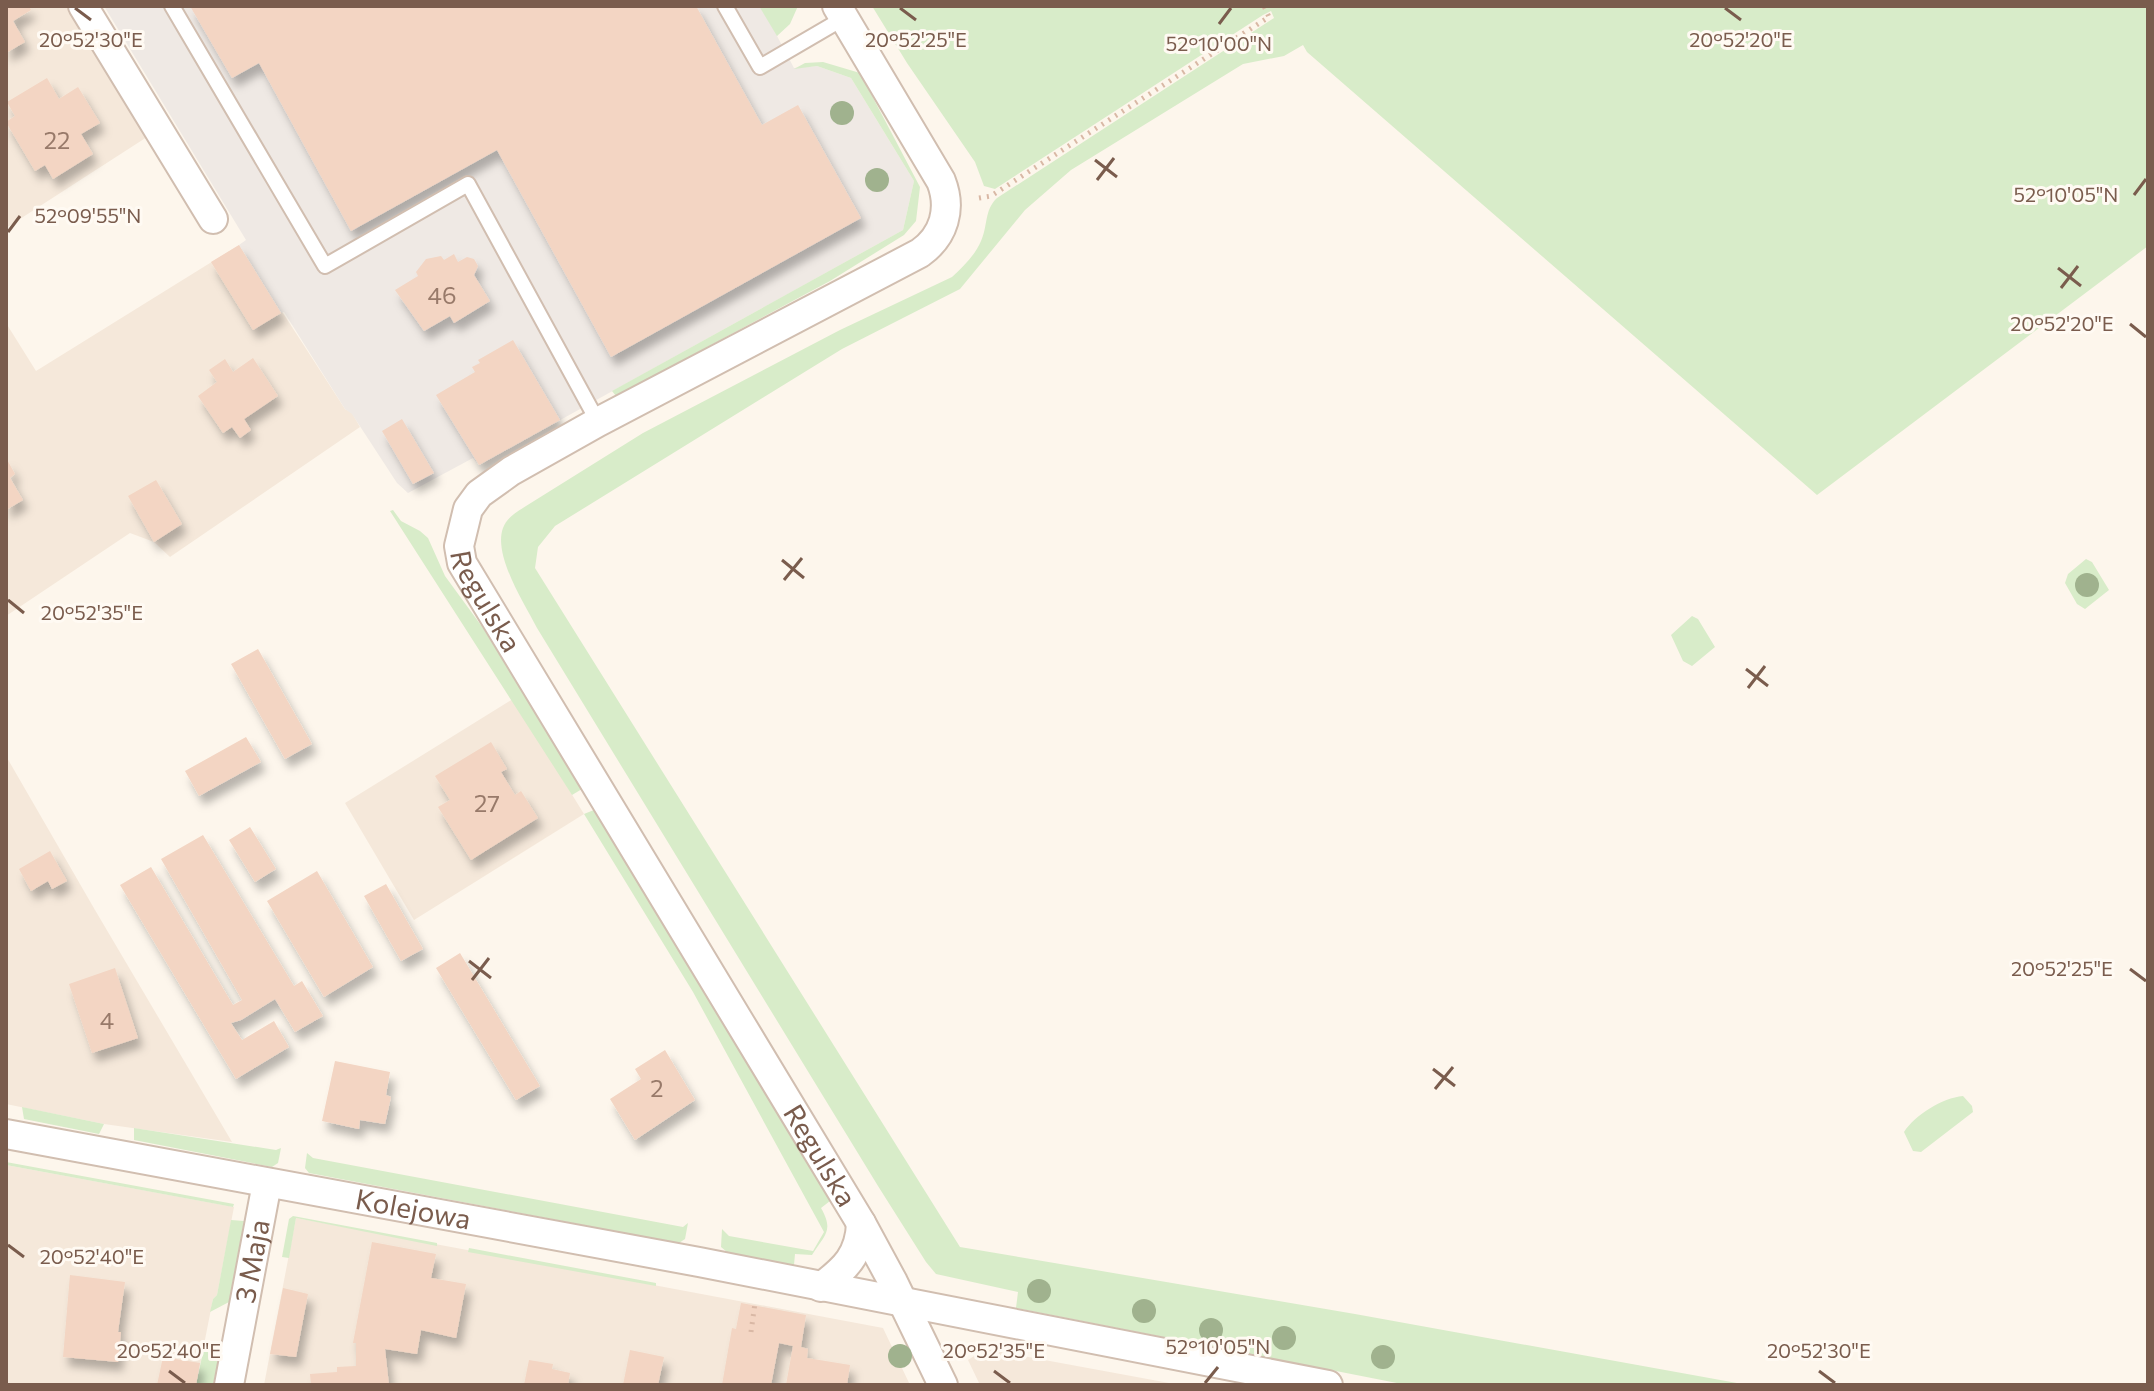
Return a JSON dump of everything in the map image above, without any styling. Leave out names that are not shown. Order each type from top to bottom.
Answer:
[{"type":"street","points":[[83,6],[213,219]]},
{"type":"street","name":"Regulska","points":[[840,12],[941,181],[947,205],[944,224],[938,235],[920,253],[511,471],[479,494],[465,516],[459,546],[460,559],[861,1223],[943,1385]]},
{"type":"street","name":"Kolejowa","points":[[6,1134],[1328,1385]]},
{"type":"street","name":"3 Maja","points":[[229,1385],[267,1183]]},
{"type":"street","points":[[821,1287],[851,1261],[859,1245],[861,1223]]},
{"type":"lane","points":[[172,6],[325,266],[468,184],[598,422]]},
{"type":"lane","points":[[725,6],[760,67],[840,12]]},
{"type":"path","points":[[980,208],[978,194],[994,194],[1269,17],[1264,6]]},
{"type":"path","points":[[751,1332],[756,1298]]},
{"type":"shaded area","points":[[6,6],[67,6],[147,137],[6,228]]},
{"type":"shaded area","points":[[104,6],[791,6],[777,36],[794,68],[817,66],[851,78],[914,181],[903,230],[479,465],[473,458],[408,493],[397,483],[352,414],[345,409],[284,312],[281,313],[239,245],[246,240]]},
{"type":"shaded area","points":[[239,245],[345,409],[352,413],[360,427],[170,557],[154,542],[130,533],[6,616],[6,323],[36,371]]},
{"type":"shaded area","points":[[513,699],[584,814],[414,920],[345,803]]},
{"type":"shaded area","points":[[6,756],[232,1142],[104,1124],[6,1104]]},
{"type":"shaded area","points":[[6,1165],[234,1207],[196,1385],[6,1385]]},
{"type":"shaded area","points":[[296,1218],[883,1328],[910,1385],[264,1385]]},
{"type":"shaded area","points":[[985,1349],[1180,1385],[980,1385],[968,1360]]},
{"type":"green space","points":[[759,6],[798,6],[790,24],[777,36]]},
{"type":"green space","points":[[872,6],[2148,6],[2148,246],[1817,495],[1307,52],[1303,45],[1284,56],[1243,64],[1071,170],[1025,210],[960,289],[842,349],[555,526],[538,547],[535,568],[960,1247],[1748,1385],[1407,1385],[1016,1308],[1018,1292],[936,1274],[926,1262],[537,628],[506,565],[502,552],[503,528],[519,510],[643,433],[840,330],[952,277],[979,246],[988,213],[997,198],[1274,18],[1271,11],[1263,15],[995,189],[984,186],[975,162]]},
{"type":"green space","points":[[823,62],[860,73],[920,187],[916,221],[904,235],[830,281],[616,396],[612,391],[903,230],[914,181],[851,78],[817,66],[794,69],[805,63]]},
{"type":"green space","points":[[393,510],[401,521],[428,538],[445,576],[483,628],[582,789],[572,795],[390,511]]},
{"type":"green space","points":[[2086,559],[2092,562],[2109,590],[2085,609],[2077,604],[2065,583],[2068,574]]},
{"type":"green space","points":[[1692,616],[1698,619],[1715,647],[1692,666],[1683,661],[1671,635]]},
{"type":"green space","points":[[594,810],[830,1201],[821,1208],[827,1222],[824,1237],[812,1255],[795,1254],[794,1265],[727,1252],[721,1247],[722,1229],[729,1236],[813,1251],[824,1232],[693,992],[584,814]]},
{"type":"green space","points":[[1963,1096],[1973,1112],[1921,1152],[1913,1151],[1904,1132],[1909,1126],[1938,1104]]},
{"type":"green space","points":[[22,1107],[104,1124],[99,1134],[24,1119]]},
{"type":"green space","points":[[134,1128],[276,1150],[281,1148],[278,1163],[272,1167],[134,1140]]},
{"type":"green space","points":[[307,1153],[313,1158],[683,1227],[688,1223],[685,1239],[679,1243],[309,1173],[305,1168]]},
{"type":"green space","points":[[6,1162],[234,1204],[233,1207],[6,1165]]},
{"type":"green space","points":[[293,1216],[437,1243],[437,1246],[296,1218],[289,1258],[282,1257],[289,1219]]},
{"type":"green space","points":[[231,1220],[244,1221],[229,1302],[210,1312],[217,1295]]},
{"type":"green space","points":[[469,1248],[656,1283],[656,1286],[468,1252]]},
{"type":"green space","points":[[204,1347],[219,1356],[213,1385],[196,1385]]},
{"type":"building","points":[[6,6],[29,6],[31,10],[13,21],[25,42],[6,53]]},
{"type":"building","points":[[190,6],[696,6],[762,125],[798,105],[861,218],[611,357],[497,150],[351,231],[259,63],[232,78]]},
{"type":"building","points":[[47,78],[59,99],[78,87],[100,123],[81,134],[93,154],[53,179],[45,165],[35,171],[6,122],[15,116],[7,102]]},
{"type":"building","points":[[239,245],[281,313],[253,330],[211,262]]},
{"type":"building","points":[[454,254],[458,262],[467,257],[474,259],[478,266],[474,275],[490,301],[454,323],[450,316],[424,331],[395,290],[418,276],[416,272],[426,259],[441,256],[444,260]]},
{"type":"building","points":[[513,340],[560,420],[479,465],[436,395],[475,372],[472,367],[480,363],[478,360]]},
{"type":"building","points":[[253,358],[278,396],[244,419],[251,430],[240,438],[232,427],[223,433],[198,396],[217,382],[209,370],[225,359],[233,372]]},
{"type":"building","points":[[402,419],[434,473],[413,484],[382,431]]},
{"type":"building","points":[[6,458],[15,474],[10,478],[23,500],[6,510]]},
{"type":"building","points":[[156,480],[182,524],[154,542],[128,496]]},
{"type":"building","points":[[258,649],[312,744],[285,759],[231,664]]},
{"type":"building","points":[[246,737],[261,762],[199,796],[185,771]]},
{"type":"building","points":[[491,742],[507,769],[501,772],[515,795],[521,791],[538,818],[471,860],[438,807],[450,800],[435,776]]},
{"type":"building","points":[[250,827],[276,869],[255,882],[229,840]]},
{"type":"building","points":[[203,835],[294,986],[302,981],[323,1016],[295,1032],[275,999],[231,1023],[242,1040],[274,1021],[289,1047],[236,1079],[120,885],[151,867],[233,1005],[242,1000],[161,859]]},
{"type":"building","points":[[50,851],[67,881],[52,889],[48,881],[31,891],[19,869]]},
{"type":"building","points":[[317,871],[373,967],[324,997],[267,901]]},
{"type":"building","points":[[386,884],[423,949],[401,961],[364,896]]},
{"type":"building","points":[[460,953],[540,1086],[516,1100],[436,968]]},
{"type":"building","points":[[115,968],[138,1038],[92,1053],[69,984]]},
{"type":"building","points":[[665,1050],[695,1100],[635,1140],[610,1099],[641,1079],[635,1069]]},
{"type":"building","points":[[335,1061],[390,1072],[386,1095],[391,1097],[385,1124],[360,1120],[359,1129],[322,1121]]},
{"type":"building","points":[[372,1242],[436,1254],[431,1278],[466,1284],[456,1338],[421,1330],[417,1354],[385,1349],[389,1385],[311,1385],[310,1374],[337,1372],[337,1367],[356,1366],[356,1343],[353,1343]]},
{"type":"building","points":[[70,1275],[125,1282],[118,1332],[121,1332],[118,1362],[63,1357]]},
{"type":"building","points":[[283,1288],[308,1294],[296,1357],[270,1354]]},
{"type":"building","points":[[741,1303],[806,1315],[801,1347],[808,1349],[807,1358],[850,1365],[847,1385],[786,1385],[793,1346],[779,1343],[771,1385],[722,1385],[732,1328],[736,1329]]},
{"type":"building","points":[[630,1350],[664,1357],[658,1385],[623,1385]]},
{"type":"building","points":[[163,1357],[200,1363],[196,1385],[157,1385]]},
{"type":"building","points":[[529,1360],[553,1364],[552,1369],[570,1373],[568,1385],[524,1385]]}]
